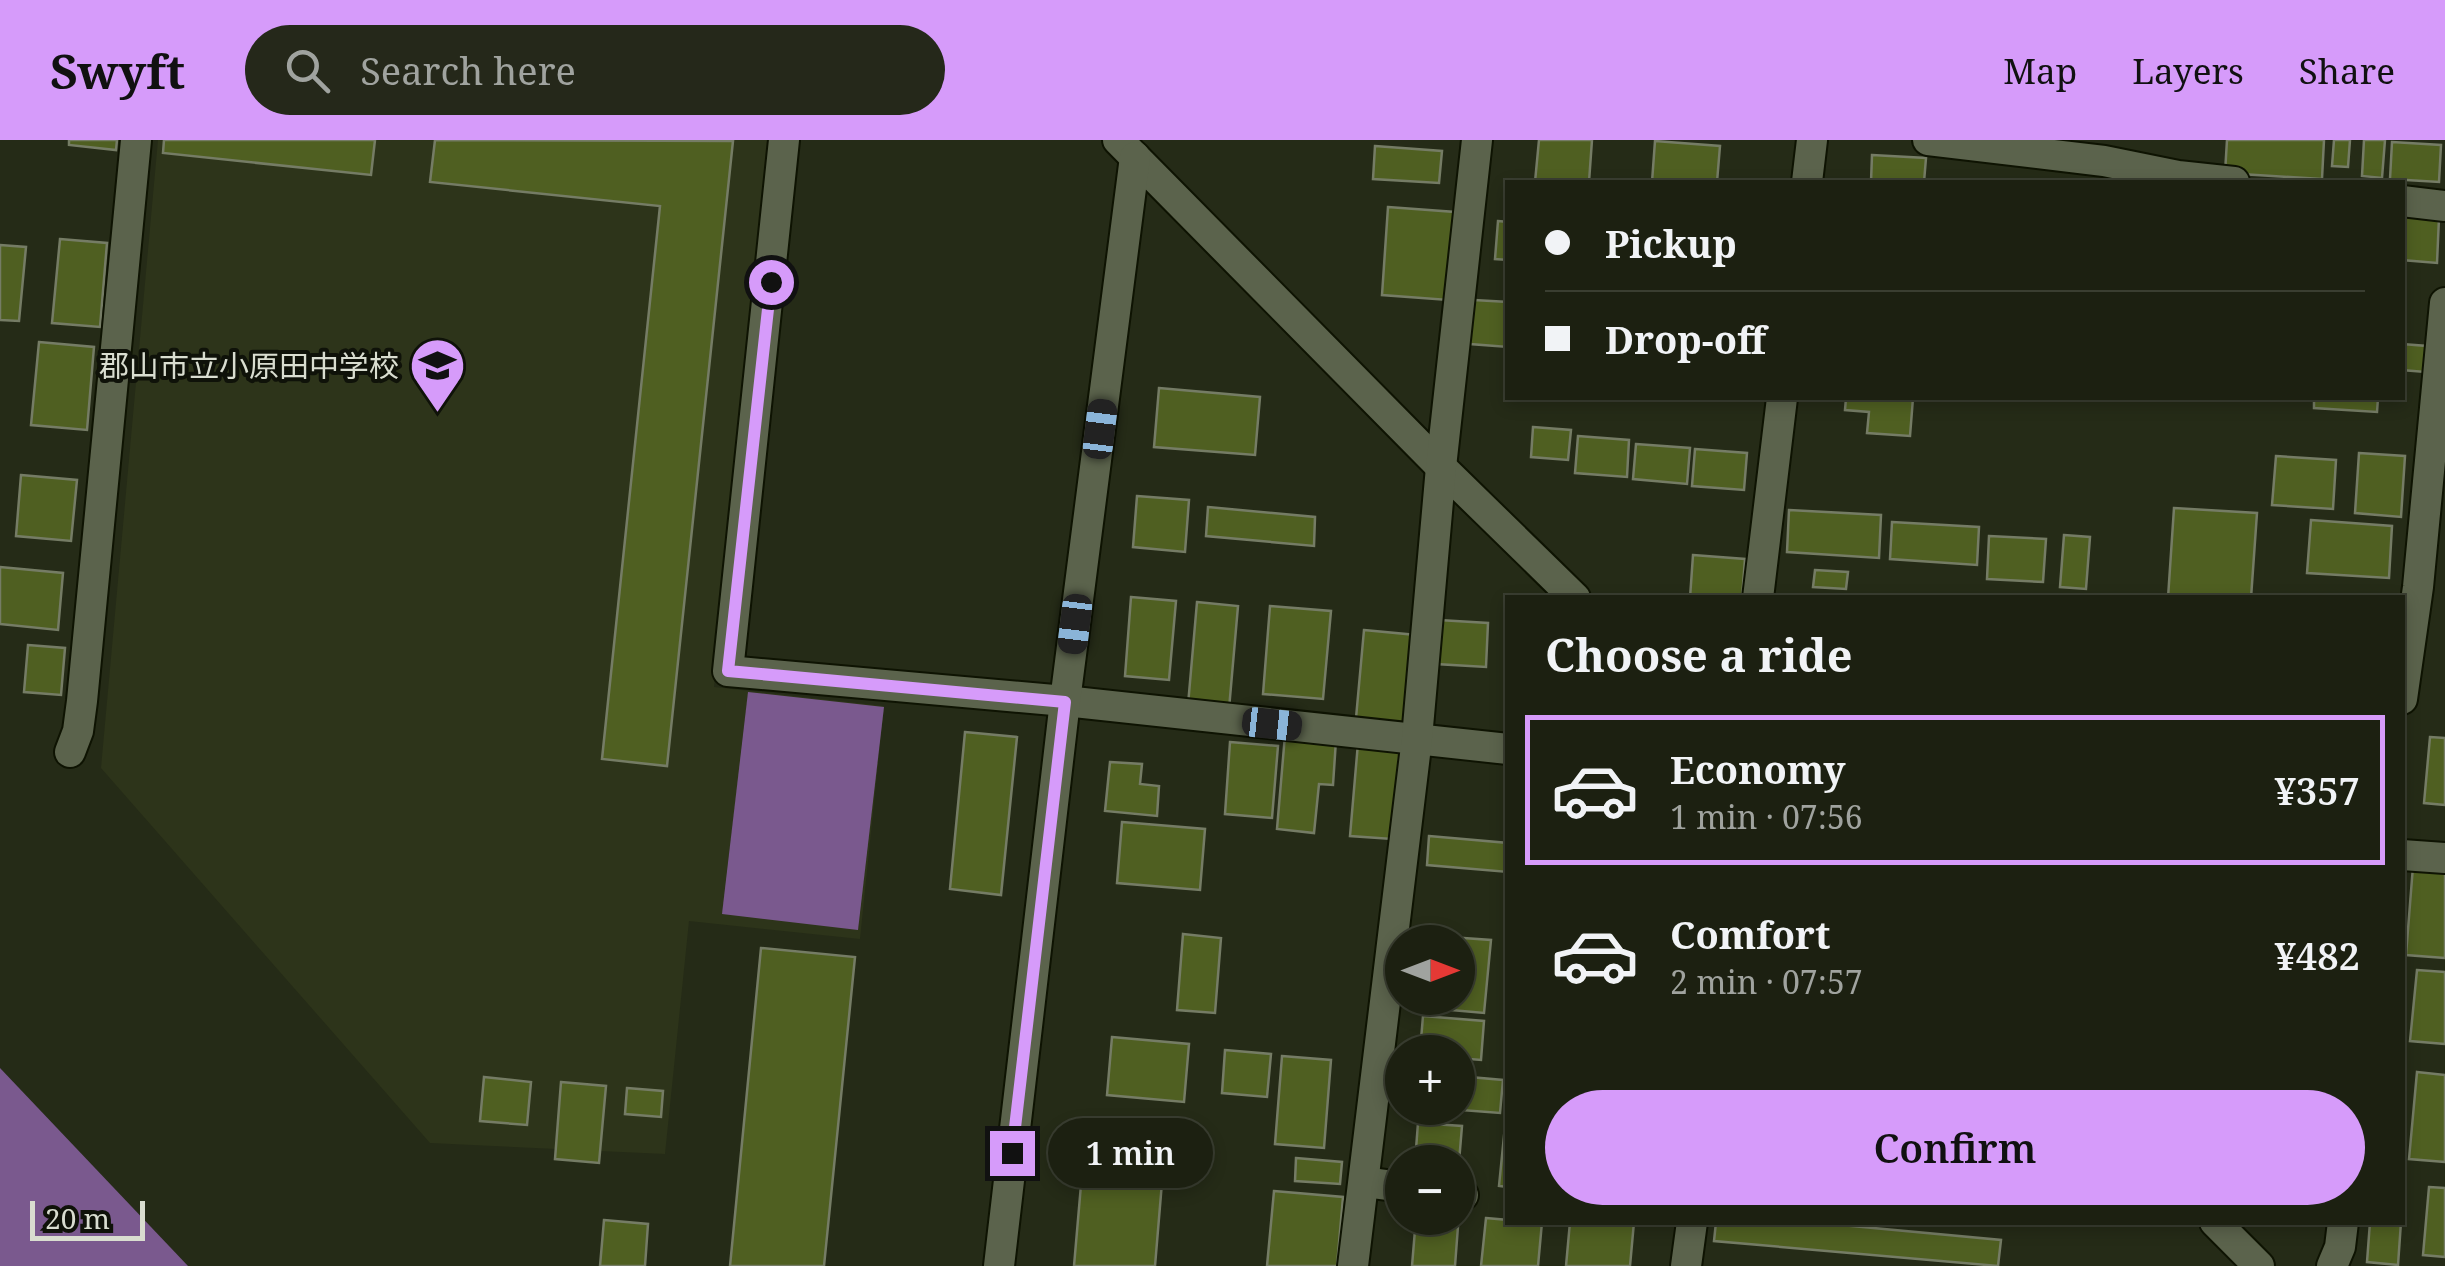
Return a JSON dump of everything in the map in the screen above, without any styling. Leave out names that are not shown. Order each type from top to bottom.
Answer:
[{"type":"street","points":[[70,752],[82,702],[136,140]]},
{"type":"street","points":[[784,140],[728,671],[1505,749]]},
{"type":"street","points":[[1353,1266],[1417,738],[1441,467],[1478,140]]},
{"type":"street","points":[[1807,180],[1812,140]]},
{"type":"street","points":[[1931,140],[2048,158],[2104,161],[2215,180]]},
{"type":"street","points":[[999,1266],[1127,149]]},
{"type":"street","points":[[1127,149],[1572,595]]},
{"type":"street","points":[[2405,201],[2445,206]]},
{"type":"street","points":[[2405,678],[2418,588],[2445,303]]},
{"type":"street","points":[[1758,595],[1782,400]]},
{"type":"street","points":[[2405,855],[2445,858]]},
{"type":"street","points":[[1364,1182],[1385,1185]]},
{"type":"street","points":[[1686,1266],[1692,1225]]},
{"type":"street","points":[[2218,1225],[2259,1266]]},
{"type":"street","points":[[2332,1266],[2344,1225]]},
{"type":"shaded area","name":"郡山市立小原田中学校","points":[[158,140],[771,140],[714,687],[884,706],[860,939],[689,921],[665,1154],[430,1143],[101,768]]},
{"type":"shaded area","points":[[748,692],[884,707],[858,930],[722,914]]},
{"type":"shaded area","points":[[0,1068],[188,1266],[0,1266]]},
{"type":"building","points":[[69,140],[117,140],[116,150],[69,145]]},
{"type":"building","points":[[164,140],[375,140],[371,175],[163,153]]},
{"type":"building","points":[[435,140],[733,141],[667,766],[602,759],[660,206],[430,182]]},
{"type":"building","points":[[1539,140],[1592,140],[1589,180],[1535,180]]},
{"type":"building","points":[[2227,140],[2324,140],[2322,179],[2225,173]]},
{"type":"building","points":[[2334,140],[2350,140],[2348,167],[2332,166]]},
{"type":"building","points":[[2364,140],[2385,140],[2382,178],[2362,176]]},
{"type":"building","points":[[1655,141],[1720,146],[1717,180],[1652,180]]},
{"type":"building","points":[[2392,142],[2441,145],[2439,182],[2390,179]]},
{"type":"building","points":[[1375,146],[1442,151],[1439,183],[1373,179]]},
{"type":"building","points":[[1872,155],[1926,158],[1924,180],[1871,180]]},
{"type":"building","points":[[1388,207],[1455,212],[1448,300],[1382,295]]},
{"type":"building","points":[[2405,215],[2439,218],[2437,263],[2405,260]]},
{"type":"building","points":[[1498,221],[1505,222],[1505,260],[1495,259]]},
{"type":"building","points":[[60,239],[107,243],[100,327],[52,323]]},
{"type":"building","points":[[0,245],[26,247],[19,321],[0,320]]},
{"type":"building","points":[[1474,300],[1505,302],[1505,347],[1470,344]]},
{"type":"building","points":[[39,342],[94,347],[87,430],[31,425]]},
{"type":"building","points":[[2405,344],[2427,346],[2425,372],[2405,370]]},
{"type":"building","points":[[1159,388],[1260,397],[1255,455],[1154,447]]},
{"type":"building","points":[[1846,400],[1913,400],[1910,436],[1867,433],[1869,412],[1845,410]]},
{"type":"building","points":[[2314,400],[2378,400],[2377,412],[2314,408]]},
{"type":"building","points":[[1533,427],[1571,430],[1568,460],[1531,457]]},
{"type":"building","points":[[1578,436],[1629,440],[1627,477],[1575,473]]},
{"type":"building","points":[[1636,444],[1690,448],[1687,484],[1633,479]]},
{"type":"building","points":[[1695,449],[1747,453],[1744,490],[1692,486]]},
{"type":"building","points":[[2359,453],[2405,456],[2401,517],[2355,513]]},
{"type":"building","points":[[2276,456],[2336,460],[2333,509],[2272,505]]},
{"type":"building","points":[[21,475],[77,480],[71,541],[16,536]]},
{"type":"building","points":[[1137,496],[1189,500],[1185,552],[1133,547]]},
{"type":"building","points":[[1208,507],[1315,517],[1314,546],[1206,536]]},
{"type":"building","points":[[2174,508],[2257,513],[2251,595],[2168,595]]},
{"type":"building","points":[[1789,510],[1881,515],[1879,558],[1787,552]]},
{"type":"building","points":[[2311,520],[2392,526],[2389,578],[2307,573]]},
{"type":"building","points":[[1892,522],[1979,527],[1977,565],[1890,559]]},
{"type":"building","points":[[2064,535],[2090,537],[2086,589],[2060,587]]},
{"type":"building","points":[[1989,536],[2046,539],[2043,582],[1987,579]]},
{"type":"building","points":[[1693,555],[1745,559],[1742,595],[1690,595]]},
{"type":"building","points":[[0,567],[63,573],[58,630],[0,624]]},
{"type":"building","points":[[1815,570],[1848,572],[1846,589],[1813,587]]},
{"type":"building","points":[[1131,597],[1176,601],[1169,680],[1125,676]]},
{"type":"building","points":[[1197,602],[1238,606],[1229,709],[1188,705]]},
{"type":"building","points":[[1270,606],[1331,611],[1323,699],[1263,694]]},
{"type":"building","points":[[1439,620],[1488,623],[1486,667],[1436,664]]},
{"type":"building","points":[[1364,630],[1416,635],[1408,723],[1356,718]]},
{"type":"building","points":[[28,645],[65,648],[61,695],[24,692]]},
{"type":"building","points":[[965,732],[1017,737],[1001,895],[950,889]]},
{"type":"building","points":[[1285,735],[1336,740],[1333,785],[1319,784],[1314,833],[1277,829]]},
{"type":"building","points":[[2430,737],[2445,738],[2445,805],[2424,803]]},
{"type":"building","points":[[1230,742],[1278,746],[1272,818],[1225,814]]},
{"type":"building","points":[[1358,743],[1400,747],[1392,839],[1350,836]]},
{"type":"building","points":[[1110,762],[1142,764],[1140,784],[1159,786],[1157,816],[1105,811]]},
{"type":"building","points":[[1122,822],[1205,829],[1200,890],[1117,883]]},
{"type":"building","points":[[1429,836],[1505,843],[1505,872],[1427,865]]},
{"type":"building","points":[[2413,866],[2445,868],[2445,958],[2406,955]]},
{"type":"building","points":[[1183,934],[1221,938],[1215,1013],[1177,1010]]},
{"type":"building","points":[[1475,939],[1491,940],[1484,1013],[1475,1012]]},
{"type":"building","points":[[761,948],[855,957],[824,1266],[730,1266]]},
{"type":"building","points":[[2417,970],[2445,972],[2445,1044],[2410,1041]]},
{"type":"building","points":[[1423,1016],[1484,1021],[1481,1060],[1475,1059],[1475,1035],[1421,1035]]},
{"type":"building","points":[[1112,1037],[1189,1044],[1184,1102],[1107,1095]]},
{"type":"building","points":[[1225,1050],[1271,1054],[1267,1097],[1222,1093]]},
{"type":"building","points":[[1282,1056],[1331,1060],[1324,1148],[1275,1144]]},
{"type":"building","points":[[2417,1072],[2445,1075],[2445,1162],[2409,1159]]},
{"type":"building","points":[[484,1077],[531,1082],[527,1125],[480,1121]]},
{"type":"building","points":[[1475,1078],[1503,1080],[1500,1113],[1475,1111]]},
{"type":"building","points":[[561,1082],[606,1086],[599,1163],[555,1159]]},
{"type":"building","points":[[627,1088],[663,1091],[661,1117],[625,1114]]},
{"type":"building","points":[[1418,1125],[1462,1126],[1460,1145],[1416,1145]]},
{"type":"building","points":[[1505,1126],[1505,1187],[1499,1186]]},
{"type":"building","points":[[1084,1150],[1164,1158],[1155,1266],[1074,1266]]},
{"type":"building","points":[[1296,1158],[1342,1162],[1340,1184],[1295,1181]]},
{"type":"building","points":[[2429,1187],[2445,1188],[2445,1257],[2423,1255]]},
{"type":"building","points":[[1274,1191],[1343,1197],[1337,1266],[1267,1266]]},
{"type":"building","points":[[1486,1218],[1505,1220],[1505,1225],[1542,1225],[1538,1266],[1481,1266]]},
{"type":"building","points":[[604,1220],[648,1224],[645,1266],[600,1266]]},
{"type":"building","points":[[1570,1225],[1634,1225],[1630,1266],[1566,1266]]},
{"type":"building","points":[[1716,1225],[1841,1225],[2001,1240],[1998,1266],[1714,1241]]},
{"type":"building","points":[[2370,1225],[2401,1225],[2398,1265],[2367,1262]]},
{"type":"building","points":[[1415,1235],[1457,1235],[1455,1266],[1412,1266]]},
{"type":"place","name":"郡山市立小原田中学校","points":[[438,414]]},
{"type":"route","points":[[771,282],[728,671],[1065,702],[1012,1153]]}]
